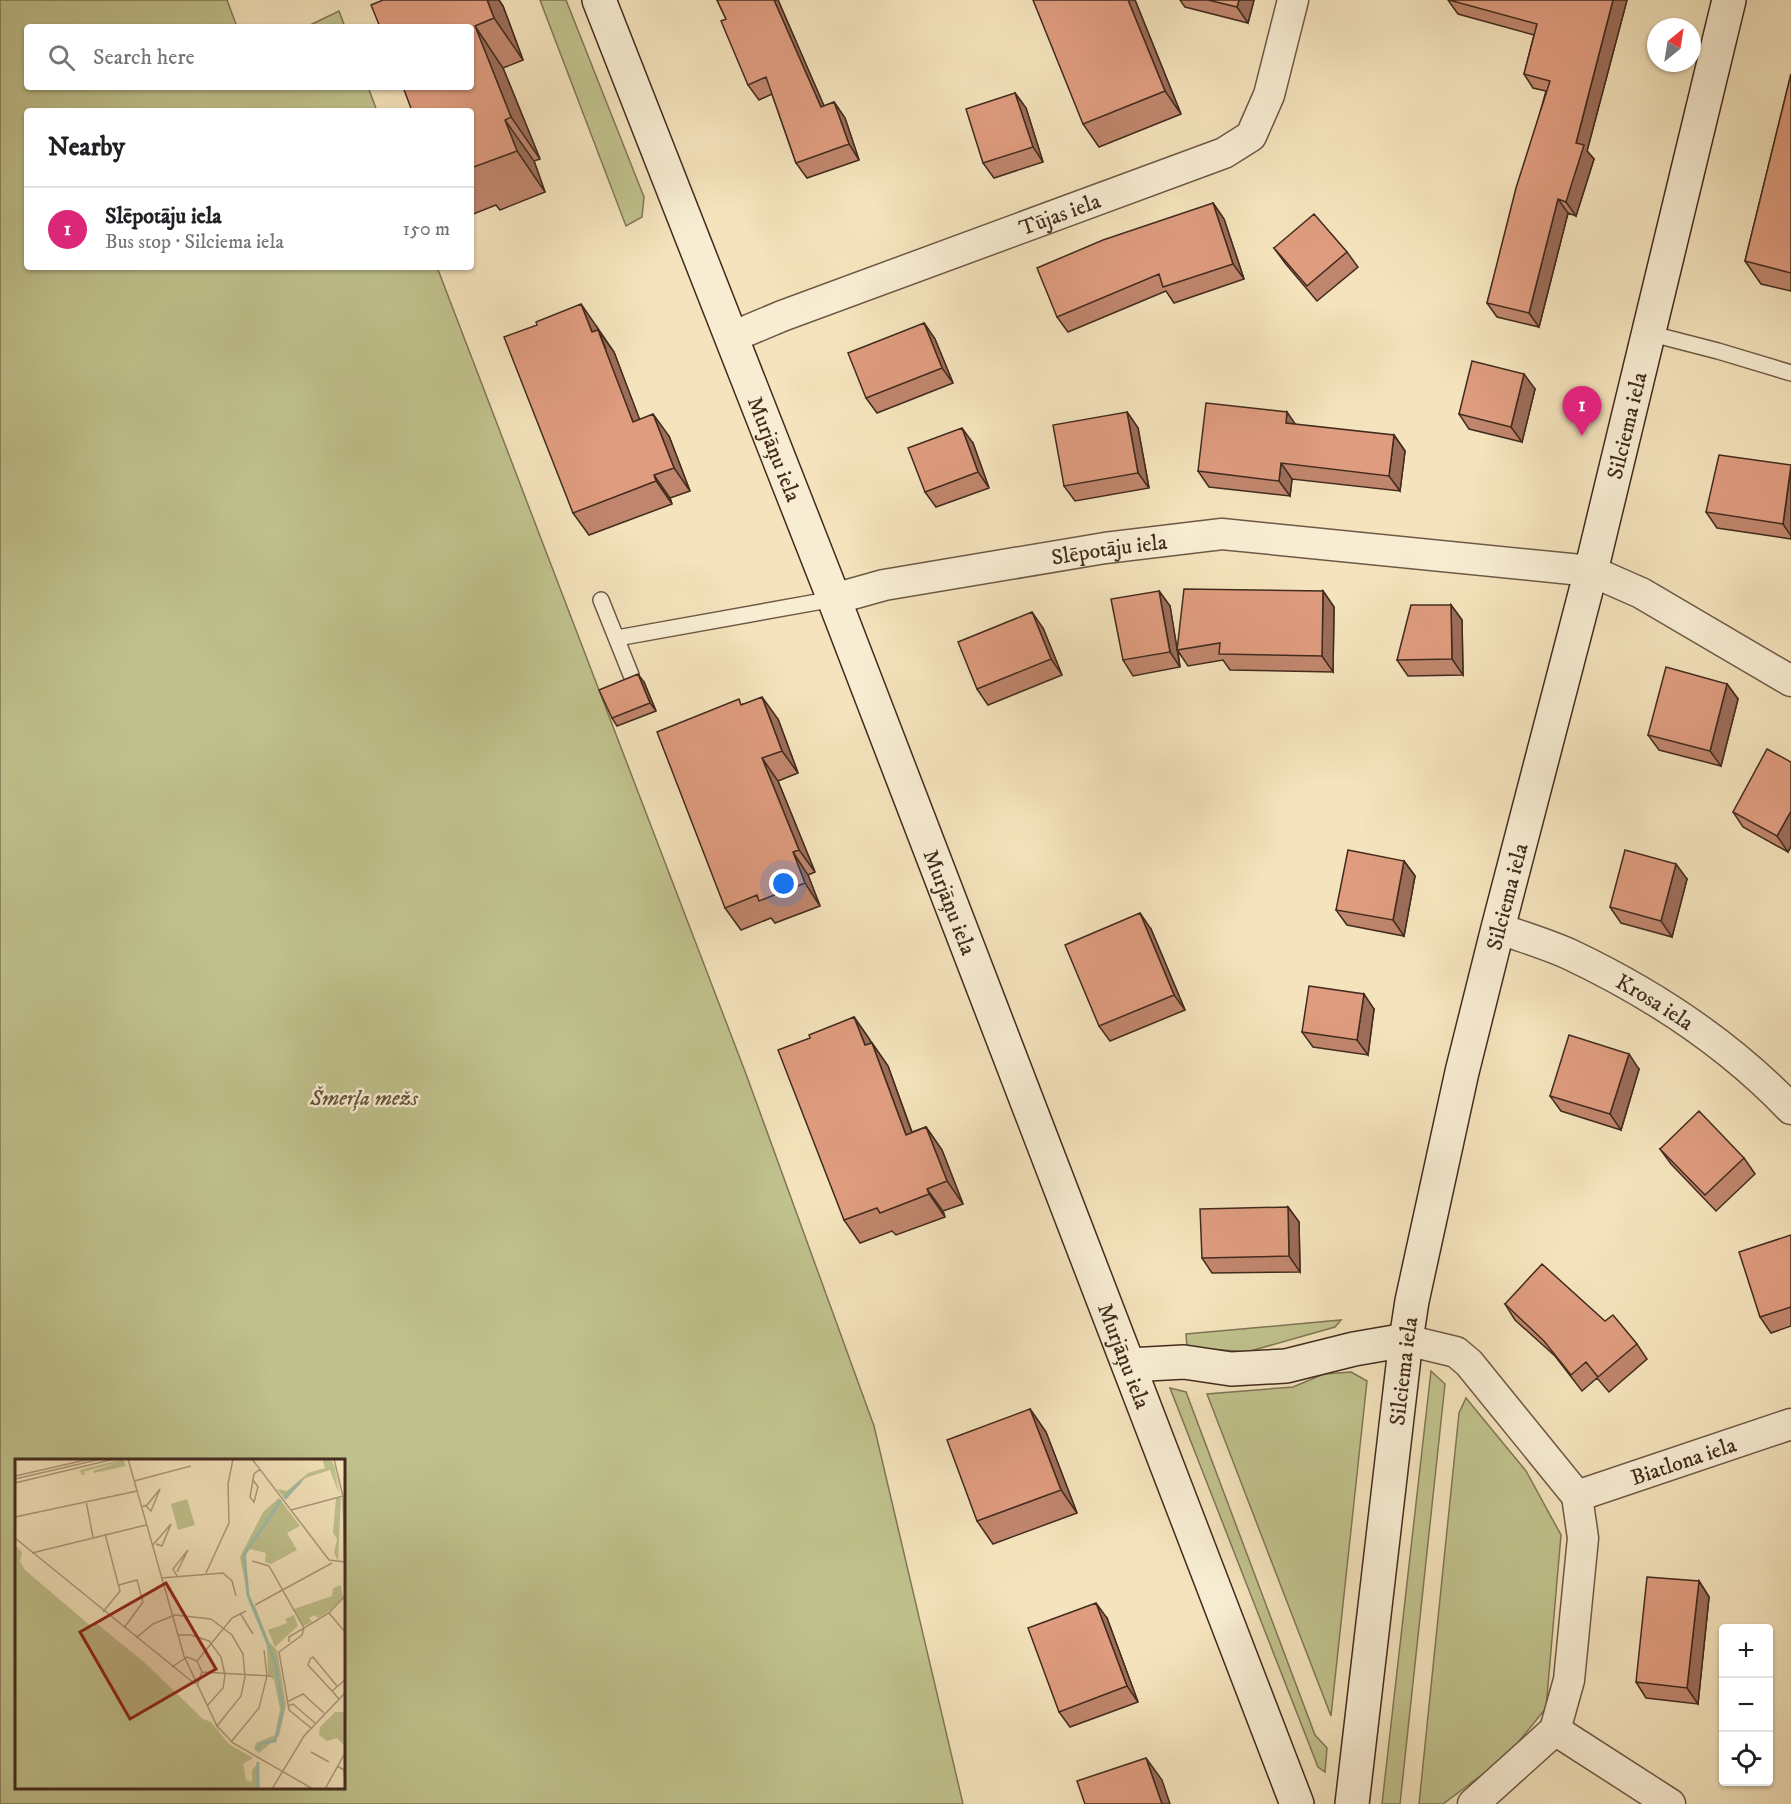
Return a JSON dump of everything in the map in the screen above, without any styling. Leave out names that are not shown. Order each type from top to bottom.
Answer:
[{"type":"street","name":"Murjāņu iela","points":[[599,0],[834,599],[1297,1804]]},
{"type":"street","name":"Tūjas iela","points":[[732,337],[782,315],[1224,153],[1251,136],[1269,95],[1293,0]]},
{"type":"street","name":"Silciema iela","points":[[1352,1804],[1412,1301],[1460,1083],[1591,571],[1729,0]]},
{"type":"street","name":"Slēpotāju iela","points":[[834,599],[884,585],[1105,548],[1222,534],[1591,571],[1641,593],[1791,681]]},
{"type":"street","name":"Krosa iela","points":[[1498,928],[1569,955],[1650,996],[1716,1040],[1791,1109]]},
{"type":"street","points":[[1129,1365],[1185,1362],[1231,1369],[1286,1366],[1354,1349],[1406,1340],[1456,1352],[1469,1363],[1577,1497],[1583,1538],[1569,1680],[1555,1730],[1473,1804]]},
{"type":"street","name":"Biatlona iela","points":[[1577,1497],[1791,1424]]},
{"type":"street","points":[[1555,1730],[1670,1804]]},
{"type":"lane","points":[[1647,333],[1791,373]]},
{"type":"lane","points":[[617,638],[834,599]]},
{"type":"lane","points":[[601,600],[631,675]]},
{"type":"green space","name":"Šmerļa mežs","points":[[0,0],[227,0],[236,24],[24,24],[24,90],[369,90],[376,108],[24,108],[24,270],[438,270],[746,1074],[874,1426],[963,1804],[0,1804]]},
{"type":"green space","points":[[540,0],[566,0],[644,197],[642,217],[626,226]]},
{"type":"green space","points":[[339,11],[344,24],[312,24]]},
{"type":"green space","points":[[1341,1320],[1335,1327],[1247,1352],[1187,1347],[1186,1334]]},
{"type":"green space","points":[[1431,1371],[1445,1384],[1400,1804],[1382,1804]]},
{"type":"green space","points":[[1351,1372],[1367,1381],[1331,1716],[1207,1394],[1293,1387],[1324,1374]]},
{"type":"green space","points":[[1170,1388],[1186,1392],[1315,1735],[1327,1748],[1325,1772],[1318,1767]]},
{"type":"green space","points":[[1466,1398],[1526,1471],[1561,1535],[1546,1708],[1507,1756],[1443,1804],[1419,1804],[1459,1413]]},
{"type":"building","points":[[383,0],[487,0],[494,18],[475,26],[511,117],[505,120],[517,151],[474,167],[474,108],[411,108],[404,90],[474,90],[474,24],[379,24],[371,5]]},
{"type":"building","points":[[717,0],[774,0],[821,107],[834,102],[849,144],[796,163],[766,77],[748,85],[721,21],[726,19]]},
{"type":"building","points":[[1033,0],[1128,0],[1165,91],[1083,124]]},
{"type":"building","points":[[1208,0],[1239,0],[1237,7]]},
{"type":"building","points":[[1449,0],[1613,0],[1576,143],[1584,145],[1566,202],[1558,199],[1529,313],[1487,303],[1516,188],[1550,81],[1524,74],[1537,24]]},
{"type":"building","points":[[1791,74],[1791,273],[1745,261]]},
{"type":"building","points":[[1015,93],[1033,147],[983,163],[966,109]]},
{"type":"building","points":[[1213,203],[1233,264],[1163,287],[1159,274],[1057,317],[1037,268],[1103,240]]},
{"type":"building","points":[[1314,214],[1347,252],[1307,286],[1274,248]]},
{"type":"building","points":[[581,304],[592,332],[598,330],[633,422],[653,414],[674,468],[654,475],[656,481],[573,513],[504,337],[537,325],[536,322]]},
{"type":"building","points":[[924,323],[942,368],[866,398],[848,353]]},
{"type":"building","points":[[1472,361],[1524,374],[1511,427],[1459,414]]},
{"type":"building","points":[[1206,403],[1287,412],[1286,423],[1394,435],[1389,476],[1281,463],[1279,481],[1198,471]]},
{"type":"building","points":[[1127,412],[1138,473],[1064,486],[1053,425]]},
{"type":"building","points":[[962,428],[978,472],[925,492],[908,448]]},
{"type":"building","points":[[1719,455],[1791,465],[1783,524],[1706,512]]},
{"type":"building","points":[[1184,589],[1323,591],[1322,656],[1219,654],[1220,643],[1177,650]]},
{"type":"building","points":[[1159,591],[1170,652],[1123,660],[1111,599]]},
{"type":"building","points":[[1411,605],[1451,605],[1452,659],[1397,660]]},
{"type":"building","points":[[1032,612],[1051,659],[977,689],[958,642]]},
{"type":"building","points":[[1666,667],[1727,684],[1710,751],[1648,735]]},
{"type":"building","points":[[638,674],[650,703],[612,718],[599,690]]},
{"type":"building","points":[[762,697],[782,751],[762,758],[799,850],[793,852],[805,883],[759,901],[757,895],[725,908],[657,732],[739,699],[741,705]]},
{"type":"building","points":[[1767,749],[1791,762],[1791,811],[1777,836],[1733,812]]},
{"type":"building","points":[[1348,850],[1404,861],[1393,920],[1336,910]]},
{"type":"building","points":[[1625,850],[1676,864],[1661,921],[1610,907]]},
{"type":"building","points":[[1140,913],[1174,995],[1099,1026],[1065,945]]},
{"type":"building","points":[[1309,986],[1364,994],[1357,1040],[1302,1032]]},
{"type":"building","points":[[854,1017],[865,1045],[872,1043],[906,1135],[926,1127],[947,1181],[927,1189],[929,1194],[880,1213],[877,1208],[844,1220],[778,1050]]},
{"type":"building","points":[[1569,1035],[1629,1054],[1610,1114],[1550,1096]]},
{"type":"building","points":[[1699,1111],[1744,1158],[1705,1195],[1660,1149]]},
{"type":"building","points":[[1288,1207],[1289,1256],[1202,1258],[1200,1209]]},
{"type":"building","points":[[1791,1235],[1791,1307],[1760,1317],[1739,1252]]},
{"type":"building","points":[[1542,1264],[1605,1321],[1613,1315],[1637,1344],[1598,1377],[1586,1362],[1571,1375],[1544,1341],[1505,1304]]},
{"type":"building","points":[[1030,1409],[1061,1490],[977,1521],[947,1440]]},
{"type":"building","points":[[1647,1577],[1699,1581],[1687,1688],[1636,1682]]},
{"type":"building","points":[[1096,1603],[1127,1686],[1059,1712],[1028,1628]]},
{"type":"building","points":[[1146,1758],[1162,1804],[1085,1804],[1077,1781]]},
{"type":"place","name":"Slēpotāju iela","points":[[1582,436]]}]
